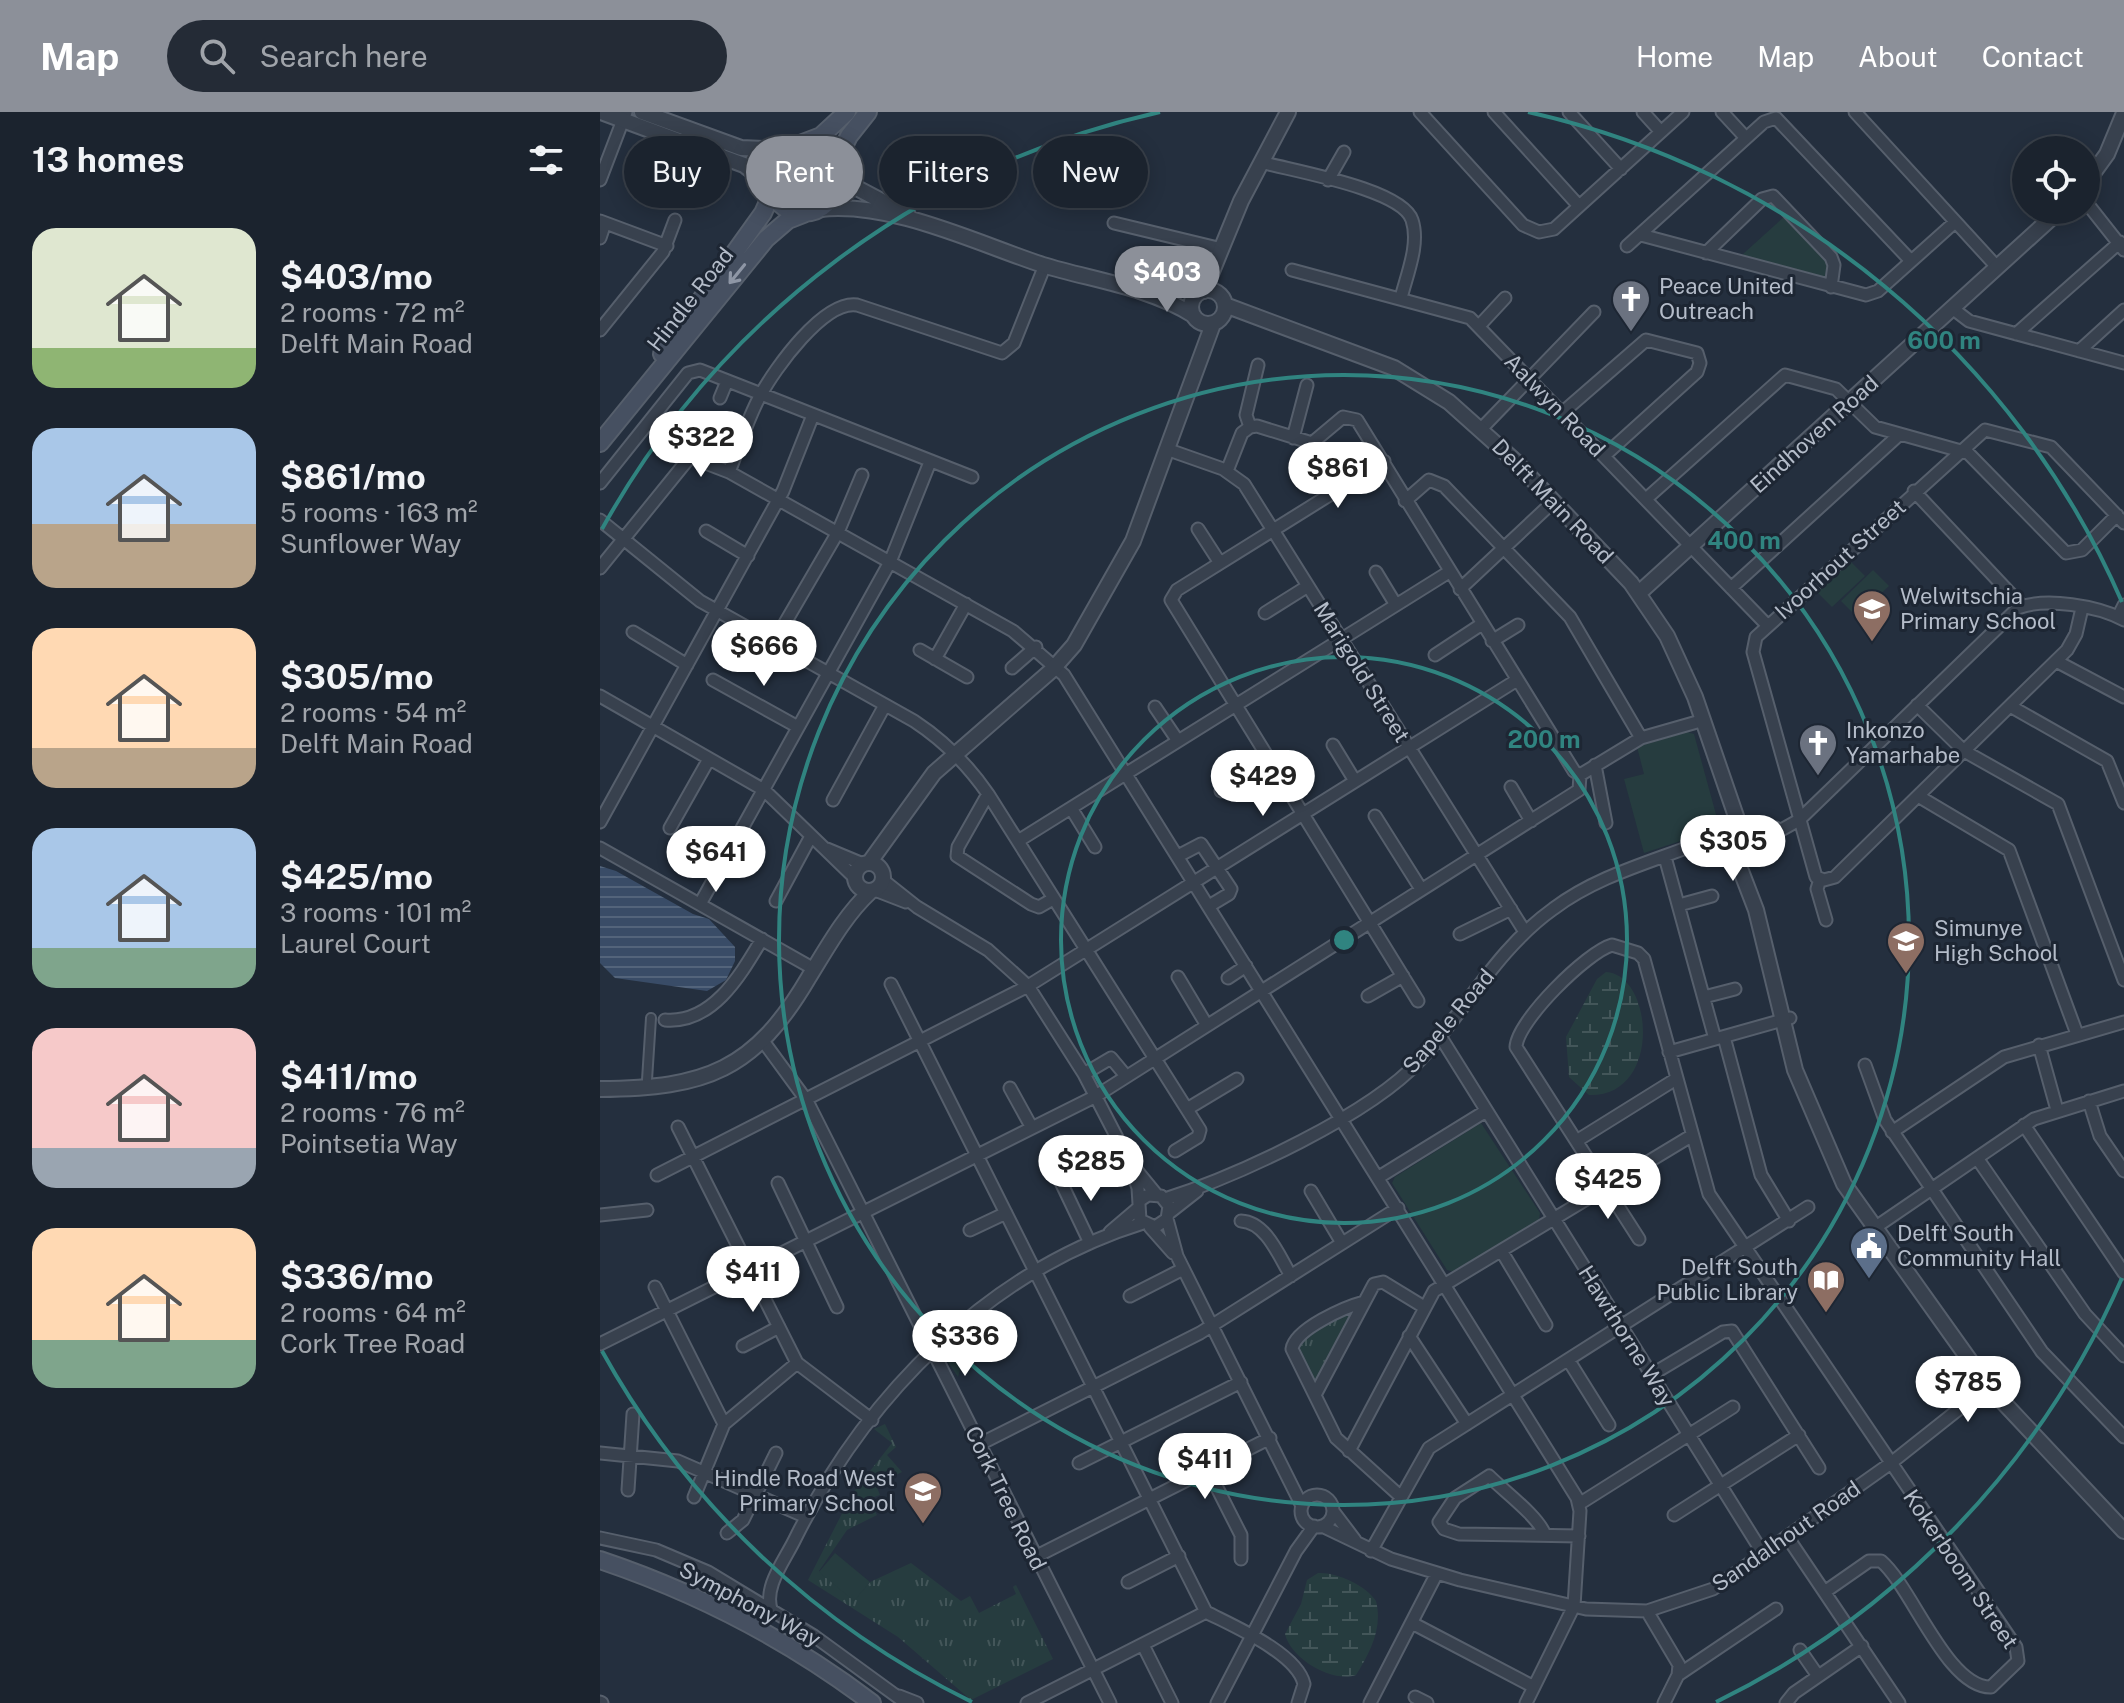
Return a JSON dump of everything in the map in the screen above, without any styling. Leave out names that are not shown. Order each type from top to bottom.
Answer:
[{"type":"main road","points":[[821,136],[847,112]]},
{"type":"main road","points":[[849,136],[868,112]]},
{"type":"main road","name":"Hindle Road","points":[[617,423],[765,208]]},
{"type":"main road","points":[[786,208],[813,211],[817,208]]},
{"type":"main road","name":"Hindle Road","points":[[600,443],[766,239],[788,220],[813,211]]},
{"type":"main road","name":"Symphony Way","points":[[600,1560],[672,1586],[729,1612],[802,1653],[872,1703]]},
{"type":"street","points":[[601,112],[624,116],[746,167]]},
{"type":"street","points":[[642,112],[746,148]]},
{"type":"street","points":[[1193,371],[1195,317],[1192,303],[1222,252],[1261,162],[1288,112]]},
{"type":"street","points":[[1420,112],[1528,229],[1549,231],[1683,112]]},
{"type":"street","points":[[1494,112],[1579,206]]},
{"type":"street","points":[[1569,112],[1621,169]]},
{"type":"street","points":[[1643,112],[1661,132]]},
{"type":"street","points":[[1722,112],[1746,138]]},
{"type":"street","points":[[1855,112],[1997,267]]},
{"type":"street","points":[[2100,164],[2124,113]]},
{"type":"street","points":[[600,180],[624,116]]},
{"type":"street","points":[[1627,246],[1766,120],[1780,119],[1911,261]]},
{"type":"street","points":[[1328,180],[1344,152]]},
{"type":"street","points":[[1261,162],[1394,198],[1410,215],[1415,232],[1401,298]]},
{"type":"street","points":[[863,191],[922,223]]},
{"type":"street","points":[[1706,253],[1762,199],[1773,196],[1831,257],[1834,265],[1831,287]]},
{"type":"street","points":[[813,211],[848,207],[922,223],[1045,265],[1131,289],[1186,297],[1214,291],[1223,301]]},
{"type":"street","points":[[2016,334],[2122,246],[2100,219]]},
{"type":"street","points":[[600,330],[667,246],[675,220]]},
{"type":"street","points":[[600,238],[603,222],[667,246]]},
{"type":"street","points":[[1641,235],[1870,295],[1955,222]]},
{"type":"street","points":[[1114,223],[1222,252]]},
{"type":"street","name":"Eindhoven Road","points":[[1639,593],[2045,224]]},
{"type":"street","points":[[838,931],[855,880],[908,813],[929,780],[954,753],[1056,667],[1088,623],[1133,541],[1169,450],[1193,371],[1223,301],[1222,252]]},
{"type":"street","points":[[729,472],[761,395],[827,312],[843,304],[857,305],[998,353],[1007,351],[1017,337],[1045,265]]},
{"type":"street","name":"Aalwyn Road","points":[[1292,270],[1462,314],[1479,326],[1767,625]]},
{"type":"street","points":[[1131,289],[1215,323]]},
{"type":"street","points":[[1479,326],[1505,298]]},
{"type":"street","name":"Delft Main Road","points":[[1223,301],[1285,329],[1350,349],[1394,368],[1449,402],[1482,428],[1554,501],[1639,593],[1667,636],[1704,720],[1719,773],[1725,811],[1720,833]]},
{"type":"street","points":[[1952,308],[1969,321],[2124,363]]},
{"type":"street","points":[[2079,351],[2124,310]]},
{"type":"street","points":[[1482,428],[1594,312]]},
{"type":"street","name":"Delft Main Road","points":[[1215,323],[1285,329]]},
{"type":"street","points":[[1562,413],[1646,340],[1697,353],[1700,363],[1697,372],[1604,456]]},
{"type":"street","points":[[1250,427],[1246,415],[1258,365]]},
{"type":"street","points":[[600,483],[688,373],[700,370],[972,477]]},
{"type":"street","points":[[1646,499],[1782,376],[1833,388],[1871,425],[1968,453],[2066,553],[2078,553],[2120,519]]},
{"type":"street","points":[[720,398],[727,381]]},
{"type":"street","points":[[1293,438],[1307,385]]},
{"type":"street","points":[[600,822],[779,499],[813,415]]},
{"type":"street","points":[[1250,427],[1316,442],[1340,420],[1350,416],[1360,423],[1492,641],[1574,771],[1580,775]]},
{"type":"street","points":[[649,422],[690,457],[729,472],[966,604],[1036,647],[1056,667],[1379,1177],[1579,1504],[1574,1606],[1526,1703]]},
{"type":"street","points":[[1227,471],[1242,433],[1250,427]]},
{"type":"street","name":"Ivoorhout Street","points":[[1826,920],[1817,889],[1822,880],[1812,869],[1753,652],[1756,637],[1914,491],[1988,429],[2045,444],[2120,519]]},
{"type":"street","points":[[1731,588],[1900,434]]},
{"type":"street","name":"Marigold Street","points":[[1169,450],[1227,471],[1244,484],[1525,932]]},
{"type":"street","points":[[600,568],[690,457]]},
{"type":"street","points":[[1384,461],[1177,590],[1171,604],[1418,1001]]},
{"type":"street","points":[[700,904],[890,562],[930,462]]},
{"type":"street","points":[[785,623],[838,532],[862,475]]},
{"type":"street","points":[[1405,501],[1425,482],[1436,481],[1506,549],[1578,627],[1641,738]]},
{"type":"street","points":[[1914,491],[2022,606]]},
{"type":"street","points":[[1460,589],[1554,501]]},
{"type":"street","points":[[600,520],[689,593],[931,732],[954,753],[988,794],[1187,1109],[1200,1133],[1175,1151]]},
{"type":"street","points":[[1198,529],[1220,563]]},
{"type":"street","points":[[706,531],[748,556]]},
{"type":"street","points":[[1376,572],[1396,605]]},
{"type":"street","points":[[1018,841],[1449,572]]},
{"type":"street","points":[[1265,613],[1308,586]]},
{"type":"street","points":[[935,659],[966,604]]},
{"type":"street","points":[[1726,855],[1739,857],[1799,820],[2009,614],[2022,606],[2082,608],[2121,618],[2124,605]]},
{"type":"street","points":[[1822,880],[1835,877],[2056,661],[2075,638],[2082,608]]},
{"type":"street","points":[[1435,655],[1482,624]]},
{"type":"street","points":[[1492,641],[1518,625]]},
{"type":"street","points":[[633,632],[687,665]]},
{"type":"street","points":[[1012,668],[1036,647]]},
{"type":"street","points":[[920,650],[967,677]]},
{"type":"street","points":[[2056,661],[2124,697]]},
{"type":"street","points":[[713,680],[798,727]]},
{"type":"street","points":[[657,1175],[1028,986],[1517,680]]},
{"type":"street","points":[[600,696],[764,790],[863,891],[878,884]]},
{"type":"street","points":[[833,800],[885,705]]},
{"type":"street","points":[[1917,705],[1964,751],[2058,804],[2124,980]]},
{"type":"street","points":[[2010,706],[2107,761],[2124,803]]},
{"type":"street","points":[[1155,707],[1178,741]]},
{"type":"street","points":[[1580,775],[1641,738],[1704,720]]},
{"type":"street","points":[[1333,745],[1355,781]]},
{"type":"street","points":[[670,828],[709,759]]},
{"type":"street","points":[[1221,791],[1268,760]]},
{"type":"street","points":[[1595,765],[1606,823]]},
{"type":"street","name":"Delft Main Road","points":[[1719,773],[1742,827]]},
{"type":"street","points":[[1579,790],[1580,775]]},
{"type":"street","points":[[1511,787],[1531,821]]},
{"type":"street","points":[[600,1344],[1096,1096],[1579,790],[1600,792]]},
{"type":"street","points":[[988,794],[958,847],[957,856],[1031,904],[1039,907],[1053,899]]},
{"type":"street","points":[[1918,796],[2011,852],[2077,1034]]},
{"type":"street","points":[[1071,808],[1095,847]]},
{"type":"street","points":[[600,1089],[648,1088],[702,1078],[724,1069],[763,1041],[788,1010],[838,931],[878,884],[908,813]]},
{"type":"street","points":[[1375,816],[1421,889]]},
{"type":"street","points":[[1783,828],[1730,826],[1720,833],[1726,855],[1741,871],[1756,910],[1803,1070],[1803,1086],[1839,1171],[1988,1386],[2124,1531]]},
{"type":"street","points":[[1742,827],[1750,836],[1748,850],[1756,910]]},
{"type":"street","name":"Sapele Road","points":[[1138,1205],[1200,1188],[1341,1118],[1394,1084],[1440,1036],[1525,932],[1592,884],[1688,850],[1720,833]]},
{"type":"street","points":[[815,841],[866,864],[878,884],[988,950],[1028,986],[1084,1074],[1128,1159],[1160,1197],[1183,1269],[1294,1483],[1302,1512],[1296,1551]]},
{"type":"street","points":[[776,901],[815,841]]},
{"type":"street","points":[[1178,856],[1201,844],[1217,868],[1231,892],[1209,906]]},
{"type":"street","points":[[600,848],[814,969]]},
{"type":"street","name":"Sapele Road","points":[[1688,850],[1726,855]]},
{"type":"street","points":[[1665,857],[1704,997],[1720,1038],[1761,1175],[1789,1221]]},
{"type":"street","points":[[1679,905],[1712,896]]},
{"type":"street","points":[[1460,934],[1511,909]]},
{"type":"street","points":[[665,1020],[692,1017],[720,998],[735,982],[762,939]]},
{"type":"street","name":"Kokerboom Street","points":[[1578,1140],[1567,1131],[1516,1047],[1520,1032],[1577,967],[1609,946],[1642,956],[1709,1194],[2016,1647],[2018,1661],[1991,1687],[1982,1686],[1961,1674],[1881,1561],[1869,1561],[1826,1591]]},
{"type":"street","points":[[1228,978],[1246,966]]},
{"type":"street","points":[[1368,996],[1403,976]]},
{"type":"street","points":[[1178,977],[1206,1024]]},
{"type":"street","points":[[891,984],[1206,1612],[1252,1636],[1302,1675],[1304,1684],[1298,1703]]},
{"type":"street","points":[[1704,997],[1735,989]]},
{"type":"street","points":[[647,1080],[651,1018]]},
{"type":"street","points":[[1669,1052],[1786,1019]]},
{"type":"street","points":[[1892,1132],[1994,1063],[2039,1045],[2124,1022]]},
{"type":"street","name":"Hawthorne Way","points":[[1440,1036],[1764,1555]]},
{"type":"street","name":"Cork Tree Road","points":[[763,1041],[807,1101],[1110,1703]]},
{"type":"street","points":[[2039,1045],[2057,1110]]},
{"type":"street","points":[[1084,1074],[1111,1058],[1126,1076]]},
{"type":"street","points":[[1865,1065],[1881,1112],[1892,1132],[2042,1352],[2124,1437]]},
{"type":"street","points":[[1187,1109],[1237,1079]]},
{"type":"street","points":[[1639,1239],[1578,1140],[1676,1079]]},
{"type":"street","points":[[1010,1088],[1032,1128]]},
{"type":"street","points":[[1877,1226],[2024,1125],[2057,1110],[2124,1091]]},
{"type":"street","points":[[2089,1101],[2100,1136],[2124,1171]]},
{"type":"street","points":[[1379,1177],[1486,1111]]},
{"type":"street","points":[[2024,1125],[2124,1273]]},
{"type":"street","points":[[678,1127],[797,1363],[872,1420]]},
{"type":"street","points":[[1349,1451],[1434,1291],[1691,1136]]},
{"type":"street","points":[[1977,1158],[2085,1314],[2124,1356]]},
{"type":"street","points":[[1128,1159],[1138,1205],[1146,1225],[1177,1256]]},
{"type":"street","points":[[1059,1178],[1090,1243]]},
{"type":"street","points":[[778,1183],[837,1307]]},
{"type":"street","name":"Sapele Road","points":[[1146,1225],[1168,1216],[1200,1188]]},
{"type":"street","points":[[1311,1191],[1342,1243]]},
{"type":"street","points":[[1106,1235],[1138,1205]]},
{"type":"street","points":[[1371,1551],[1426,1451],[1746,1250],[1808,1207]]},
{"type":"street","points":[[980,1444],[1211,1325],[1398,1208]]},
{"type":"street","points":[[600,1215],[647,1210]]},
{"type":"street","points":[[970,1230],[1006,1213]]},
{"type":"street","points":[[1241,1221],[1258,1225],[1291,1276]]},
{"type":"street","points":[[772,1612],[771,1588],[806,1517],[835,1469],[932,1350],[979,1307],[1036,1272],[1106,1235],[1146,1225]]},
{"type":"street","points":[[1502,1252],[1546,1325]]},
{"type":"street","points":[[1130,1296],[1183,1269]]},
{"type":"street","points":[[1315,1395],[1372,1286],[1380,1282],[1424,1307]]},
{"type":"street","points":[[655,1287],[724,1424]]},
{"type":"street","points":[[1364,1302],[1343,1308],[1293,1341],[1293,1353],[1336,1438],[1400,1496]]},
{"type":"street","points":[[743,1346],[779,1327]]},
{"type":"street","points":[[1651,1375],[1723,1332],[1732,1331],[1819,1468]]},
{"type":"street","points":[[1409,1336],[1467,1424]]},
{"type":"street","points":[[1569,1361],[1609,1425]]},
{"type":"street","points":[[694,1497],[724,1424],[797,1363]]},
{"type":"street","points":[[1079,1463],[1241,1382]]},
{"type":"street","name":"Sandalhout Road","points":[[1358,1544],[1437,1573],[1574,1606],[1604,1612],[1647,1611],[1706,1593],[1764,1555],[1891,1463],[1988,1386]]},
{"type":"street","points":[[1579,1504],[1733,1407]]},
{"type":"street","points":[[628,1490],[633,1414]]},
{"type":"street","points":[[1674,1515],[1799,1435]]},
{"type":"street","points":[[1035,1557],[1270,1438]]},
{"type":"street","points":[[600,1453],[667,1458],[757,1493],[806,1517]]},
{"type":"street","points":[[727,1533],[740,1523],[776,1453]]},
{"type":"street","points":[[1208,1470],[1243,1541],[1241,1559]]},
{"type":"street","points":[[1545,1535],[1536,1517],[1515,1504],[1489,1476],[1455,1498],[1439,1522],[1444,1529],[1459,1534],[1579,1536]]},
{"type":"street","points":[[1294,1483],[1328,1499],[1333,1511],[1358,1544]]},
{"type":"street","points":[[1302,1512],[1315,1495]]},
{"type":"street","points":[[1217,1703],[1296,1551],[1333,1511]]},
{"type":"street","points":[[1302,1512],[1318,1526],[1358,1544]]},
{"type":"street","points":[[600,1538],[672,1556],[708,1572],[838,1652],[902,1700],[917,1703]]},
{"type":"street","points":[[1788,1538],[1899,1703]]},
{"type":"street","points":[[1128,1582],[1179,1556]]},
{"type":"street","points":[[1370,1703],[1437,1573]]},
{"type":"street","points":[[748,1598],[771,1588]]},
{"type":"street","points":[[1678,1675],[1776,1609]]},
{"type":"street","points":[[1647,1611],[1678,1661],[1678,1675],[1664,1703]]},
{"type":"street","points":[[1027,1703],[1206,1612]]},
{"type":"street","points":[[1412,1623],[1534,1687]]},
{"type":"street","points":[[1143,1645],[1172,1703]]},
{"type":"street","points":[[1786,1703],[1862,1646]]},
{"type":"street","points":[[1800,1650],[1818,1676]]},
{"type":"street","points":[[1415,1697],[1427,1703]]},
{"type":"green space","points":[[1785,216],[1827,263],[1825,277],[1744,258],[1743,254]]},
{"type":"green space","points":[[1849,560],[1865,576],[1832,607],[1815,590]]},
{"type":"green space","points":[[1873,570],[1889,586],[1857,617],[1841,601]]},
{"type":"green space","points":[[1687,732],[1694,734],[1717,818],[1708,832],[1644,853],[1624,779],[1644,774],[1637,747]]},
{"type":"green space","points":[[1606,972],[1622,978],[1634,993],[1641,1013],[1643,1035],[1639,1058],[1629,1077],[1613,1090],[1589,1095],[1569,1077],[1566,1037],[1597,979]]},
{"type":"green space","points":[[1481,1123],[1540,1213],[1539,1220],[1454,1272],[1447,1270],[1392,1183],[1395,1177]]},
{"type":"green space","points":[[1347,1311],[1351,1319],[1317,1381],[1312,1381],[1295,1350],[1299,1340]]},
{"type":"green space","points":[[969,1326],[973,1328],[958,1377],[946,1359],[951,1342]]},
{"type":"green space","points":[[885,1424],[896,1447],[887,1455],[902,1472],[876,1485],[880,1495],[868,1499],[877,1515],[847,1530],[819,1571],[854,1600],[870,1582],[911,1563],[961,1601],[970,1596],[979,1613],[1016,1594],[1013,1587],[1016,1585],[1053,1659],[971,1700],[898,1637],[808,1580],[852,1494],[892,1443],[874,1429]]},
{"type":"green space","points":[[835,1553],[870,1582],[854,1601],[819,1572]]},
{"type":"green space","points":[[1318,1573],[1350,1581],[1376,1601],[1376,1630],[1356,1675],[1346,1677],[1314,1667],[1295,1652],[1285,1634],[1301,1604],[1307,1580]]},
{"type":"water","points":[[600,866],[616,871],[693,914],[709,919],[735,947],[735,961],[726,980],[707,991],[615,978],[600,963]]},
{"type":"place","name":"Peace United Outreach","points":[[1631,333]]},
{"type":"place","name":"Welwitschia Primary School","points":[[1872,643]]},
{"type":"place","name":"Inkonzo Yamarhabe","points":[[1818,777]]},
{"type":"place","name":"Simunye High School","points":[[1906,975]]},
{"type":"place","name":"Delft South Community Hall","points":[[1869,1280]]},
{"type":"place","name":"Delft South Public Library","points":[[1826,1314]]},
{"type":"place","name":"Hindle Road West Primary School","points":[[923,1525]]}]
